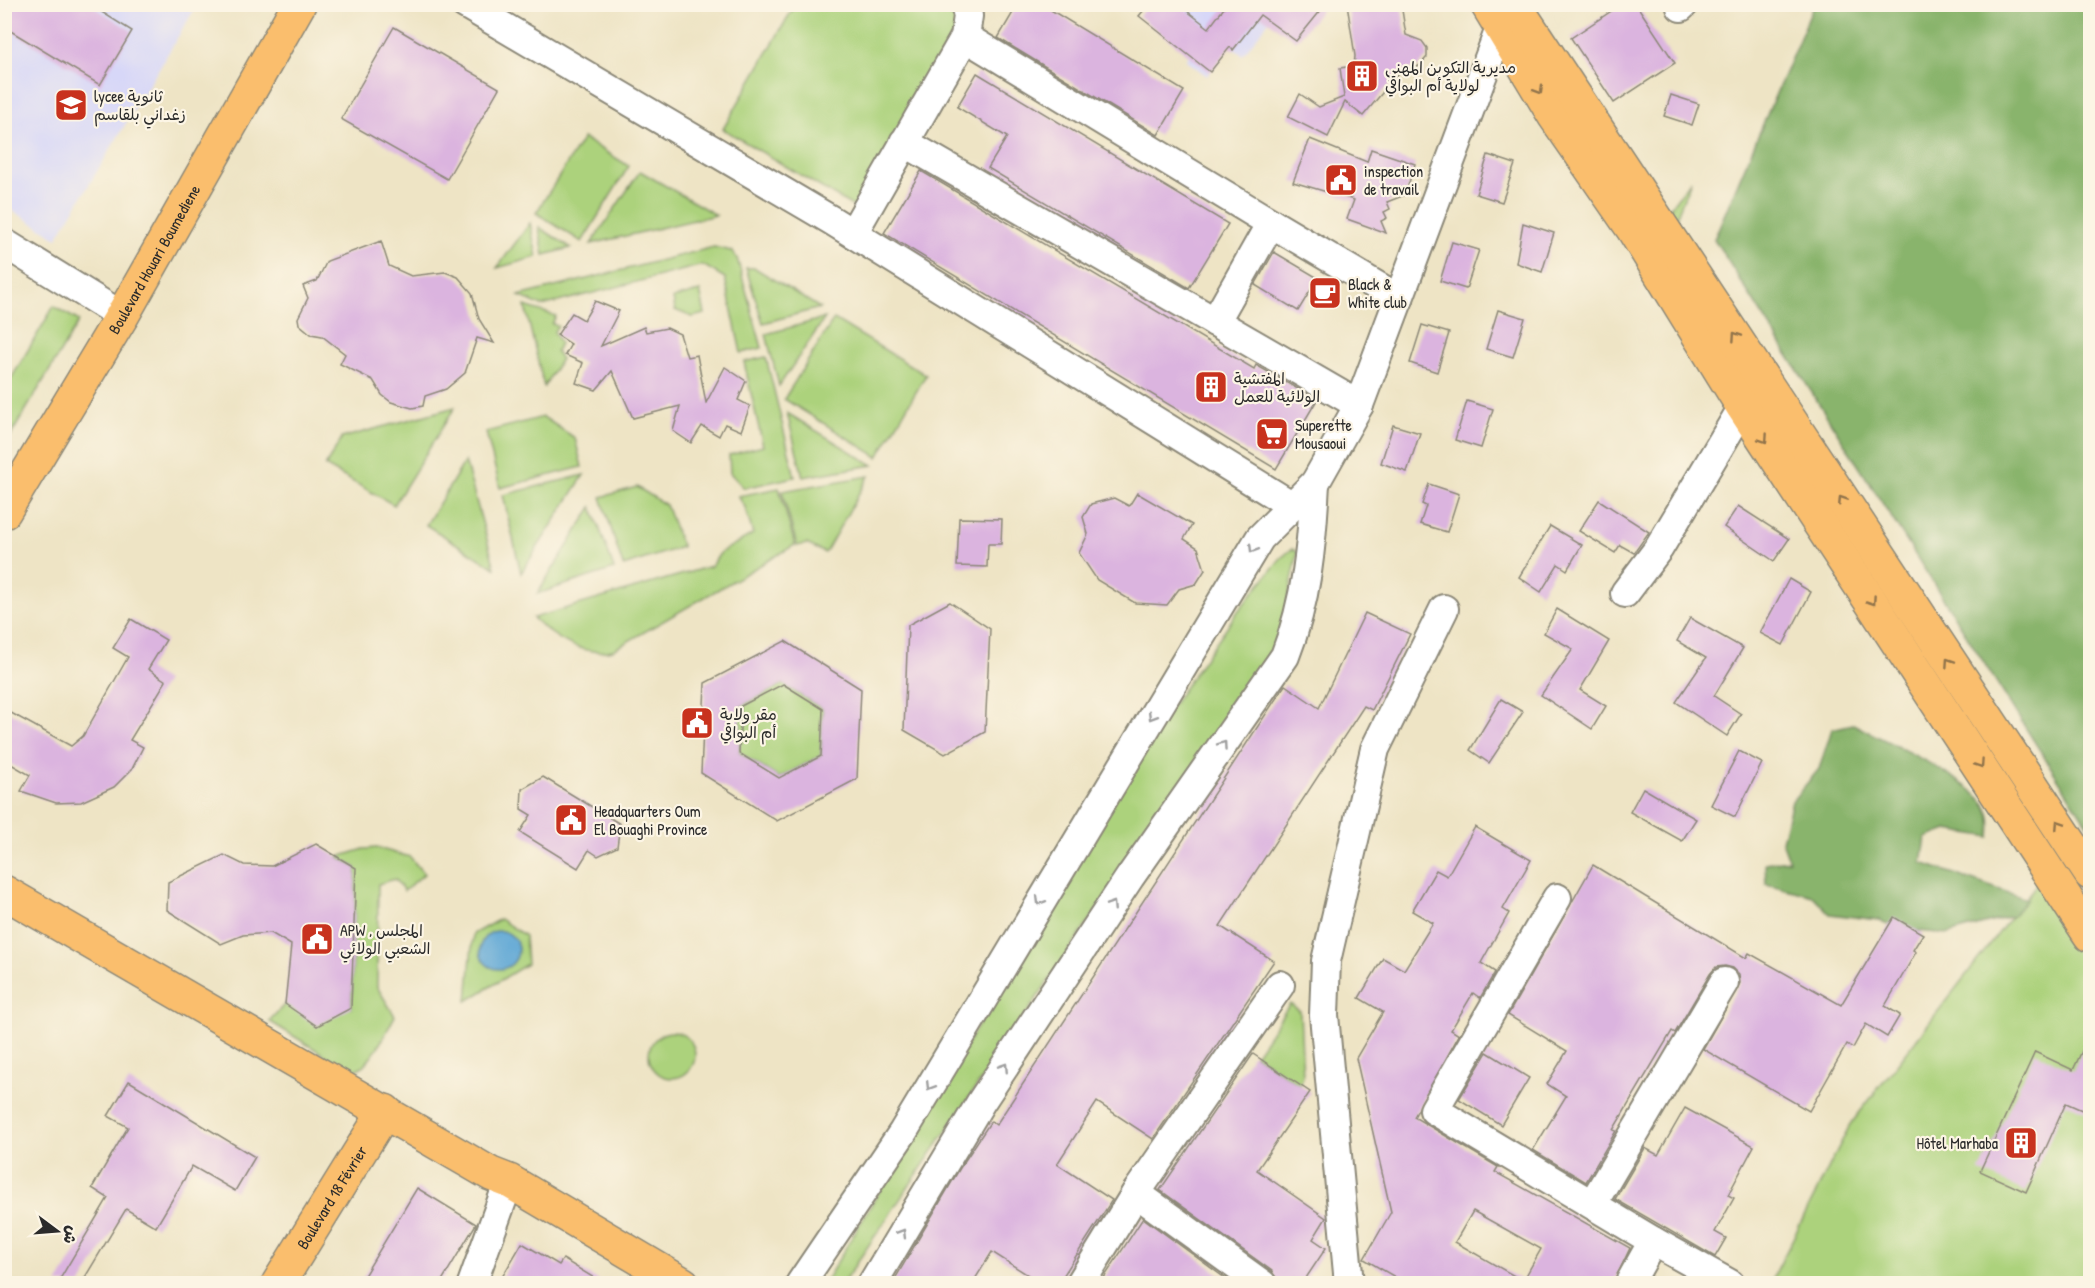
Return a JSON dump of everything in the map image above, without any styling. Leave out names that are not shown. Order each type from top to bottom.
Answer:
[{"type":"main road","name":"Boulevard Houari Boumediene","points":[[4,512],[122,315],[299,4]]},
{"type":"main road","points":[[1501,10],[1554,115],[1633,229],[1743,407],[2091,935]]},
{"type":"main road","points":[[1501,10],[2091,873]]},
{"type":"main road","points":[[4,892],[491,1174],[509,1180],[682,1284]]},
{"type":"main road","name":"Boulevard 18 Février","points":[[278,1284],[385,1111]]},
{"type":"street","points":[[465,4],[853,233],[1291,505]]},
{"type":"street","points":[[853,233],[965,37],[968,16],[965,4]]},
{"type":"street","points":[[800,1284],[903,1132],[1260,538],[1315,483],[1359,405],[1400,299],[1501,10]]},
{"type":"street","points":[[965,37],[1400,299]]},
{"type":"street","points":[[904,142],[1359,405]]},
{"type":"street","points":[[1215,322],[1271,223]]},
{"type":"street","points":[[4,243],[122,315]]},
{"type":"street","points":[[1625,593],[1659,548],[1743,407]]},
{"type":"street","points":[[872,1284],[981,1102],[1130,877],[1285,657],[1299,620],[1311,551],[1315,483]]},
{"type":"street","points":[[1374,1284],[1348,1276],[1324,1015],[1326,961],[1376,749],[1444,609]]},
{"type":"street","points":[[1557,898],[1434,1110],[1593,1203],[1653,1241],[1730,1284]]},
{"type":"street","points":[[1593,1203],[1724,982]]},
{"type":"street","points":[[1080,1284],[1136,1193],[1280,985]]},
{"type":"street","points":[[472,1284],[509,1180]]},
{"type":"street","points":[[1136,1193],[1262,1284]]},
{"type":"street","points":[[1629,1284],[1653,1241]]},
{"type":"shaded area","name":"lycee ثانوية زغداني بلقاسم","points":[[4,5],[197,5],[57,238],[5,206]]},
{"type":"shaded area","points":[[1136,5],[1281,5],[1243,55],[1230,46],[1207,76],[1186,60],[1189,55],[1139,16],[1144,10]]},
{"type":"green space","points":[[795,5],[954,5],[965,37],[864,213],[723,129]]},
{"type":"green space","points":[[1814,5],[2090,5],[2090,829],[1714,239]]},
{"type":"green space","points":[[583,138],[629,166],[582,242],[536,213]]},
{"type":"green space","points":[[640,171],[716,215],[591,244]]},
{"type":"green space","points":[[1691,180],[1673,225],[1665,214]]},
{"type":"green space","points":[[530,223],[537,257],[497,268]]},
{"type":"green space","points":[[539,227],[571,248],[544,255]]},
{"type":"green space","points":[[714,247],[731,251],[737,258],[762,348],[741,353],[725,278],[703,265],[542,306],[519,296]]},
{"type":"green space","points":[[746,268],[755,268],[820,308],[763,323]]},
{"type":"green space","points":[[700,291],[705,314],[692,317],[675,310],[673,298]]},
{"type":"green space","points":[[54,306],[79,321],[5,445],[5,389]]},
{"type":"green space","points":[[525,306],[556,316],[552,324],[558,326],[554,331],[560,343],[556,352],[561,359],[544,387]]},
{"type":"green space","points":[[825,318],[779,386],[766,334]]},
{"type":"green space","points":[[834,319],[926,375],[878,457],[784,399]]},
{"type":"green space","points":[[766,357],[795,477],[744,488],[730,473],[729,455],[763,446],[744,362]]},
{"type":"green space","points":[[455,407],[394,505],[325,466],[342,438]]},
{"type":"green space","points":[[787,413],[873,465],[803,477]]},
{"type":"green space","points":[[543,417],[575,438],[582,467],[500,488],[486,432]]},
{"type":"green space","points":[[465,461],[495,568],[426,525]]},
{"type":"green space","points":[[584,475],[521,573],[503,495]]},
{"type":"green space","points":[[869,476],[825,553],[807,544],[797,546],[782,491]]},
{"type":"green space","points":[[637,487],[666,505],[682,547],[623,566],[601,497]]},
{"type":"green space","points":[[779,488],[795,545],[613,650],[591,651],[570,644],[550,633],[533,618],[711,566],[721,552],[753,534],[745,507],[738,496]]},
{"type":"green space","points":[[592,507],[614,569],[537,594]]},
{"type":"green space","points":[[1292,549],[1298,552],[1279,642],[843,1283],[824,1284],[1154,731],[1238,611],[1281,558]]},
{"type":"green space","points":[[783,684],[823,709],[821,756],[779,778],[739,753],[741,706]]},
{"type":"green space","points":[[1853,724],[1945,772],[1977,795],[1988,809],[1990,837],[1947,830],[1926,838],[1922,863],[2027,899],[2013,916],[1948,934],[1898,929],[1879,920],[1830,914],[1813,896],[1766,884],[1765,863],[1789,860],[1782,841],[1792,801],[1819,769],[1832,729]]},
{"type":"green space","points":[[377,848],[410,857],[424,874],[404,891],[395,879],[378,884],[377,987],[395,1016],[370,1059],[356,1069],[349,1070],[269,1021],[285,1004],[351,1008],[356,868],[338,857],[364,849]]},
{"type":"green space","points":[[2042,877],[2090,951],[2090,1283],[1770,1284],[1850,1125]]},
{"type":"green space","points":[[500,919],[525,936],[527,964],[467,1001],[473,934]]},
{"type":"green space","points":[[1290,1004],[1300,1011],[1303,1077],[1299,1085],[1255,1055]]},
{"type":"green space","points":[[672,1032],[688,1039],[695,1055],[688,1071],[672,1078],[656,1071],[649,1055],[656,1039]]},
{"type":"water","points":[[499,931],[512,937],[518,950],[512,963],[499,969],[486,963],[480,950],[486,937]]},
{"type":"building","points":[[4,4],[89,4],[132,31],[100,85],[4,27]]},
{"type":"building","points":[[1018,4],[1041,4],[1184,91],[1158,135],[998,38]]},
{"type":"building","points":[[1149,4],[1178,4],[1209,28],[1227,4],[1326,4],[1296,41],[1260,15],[1233,50],[1230,47],[1210,72],[1139,16]]},
{"type":"building","points":[[1347,4],[1401,4],[1406,35],[1422,41],[1427,48],[1427,57],[1419,66],[1398,74],[1363,116],[1345,102],[1328,137],[1288,117],[1300,94],[1319,107],[1344,97],[1340,68],[1354,66],[1355,56]]},
{"type":"building","points":[[1622,4],[1636,4],[1675,63],[1614,103],[1571,38]]},
{"type":"building","points":[[394,27],[499,88],[447,179],[341,119]]},
{"type":"building","points":[[977,73],[1228,224],[1189,288],[988,168],[1007,137],[957,107]]},
{"type":"building","points":[[1671,95],[1699,104],[1692,125],[1664,116]]},
{"type":"building","points":[[1310,139],[1367,162],[1371,149],[1415,164],[1405,195],[1387,202],[1390,209],[1384,212],[1387,218],[1381,221],[1386,233],[1347,219],[1354,200],[1293,182]]},
{"type":"building","points":[[1488,155],[1515,164],[1502,202],[1476,194]]},
{"type":"building","points":[[921,171],[1254,369],[1256,365],[1317,400],[1276,469],[884,233]]},
{"type":"building","points":[[1523,223],[1554,233],[1542,272],[1516,263]]},
{"type":"building","points":[[381,241],[389,266],[411,276],[445,272],[458,277],[472,293],[479,319],[494,343],[477,338],[465,373],[446,389],[425,396],[423,406],[412,408],[391,402],[382,395],[373,380],[340,364],[345,354],[322,336],[311,334],[299,324],[298,318],[308,298],[303,286],[317,281],[327,261]]},
{"type":"building","points":[[1452,242],[1479,250],[1466,289],[1440,281]]},
{"type":"building","points":[[1274,252],[1318,278],[1298,311],[1255,285]]},
{"type":"building","points":[[595,301],[619,311],[601,346],[644,327],[646,332],[667,328],[680,334],[687,357],[697,355],[706,403],[725,367],[746,381],[738,400],[750,406],[741,431],[725,424],[719,436],[702,426],[691,443],[673,431],[680,406],[633,418],[612,371],[596,390],[576,383],[583,363],[565,355],[571,344],[557,335],[572,313],[584,320]]},
{"type":"building","points":[[1498,310],[1525,318],[1513,357],[1486,349]]},
{"type":"building","points":[[1422,325],[1449,333],[1437,372],[1410,363]]},
{"type":"building","points":[[1467,401],[1493,409],[1481,448],[1455,440]]},
{"type":"building","points":[[1393,425],[1420,433],[1407,472],[1381,463]]},
{"type":"building","points":[[1429,484],[1459,494],[1447,532],[1420,524],[1426,506],[1422,504]]},
{"type":"building","points":[[1137,493],[1192,525],[1184,539],[1198,548],[1205,570],[1196,584],[1179,589],[1167,605],[1135,603],[1097,580],[1079,553],[1088,534],[1083,517],[1091,504],[1114,498],[1129,506]]},
{"type":"building","points":[[1599,500],[1649,532],[1634,553],[1620,545],[1615,553],[1579,531]]},
{"type":"building","points":[[1738,506],[1789,539],[1774,561],[1724,527]]},
{"type":"building","points":[[959,518],[1002,519],[1001,544],[988,544],[987,567],[957,566]]},
{"type":"building","points":[[1550,526],[1582,545],[1567,570],[1558,564],[1541,592],[1519,577]]},
{"type":"building","points":[[1789,579],[1811,592],[1783,645],[1760,633]]},
{"type":"building","points":[[950,602],[990,629],[985,732],[945,754],[904,730],[908,625]]},
{"type":"building","points":[[1557,609],[1609,641],[1580,690],[1606,706],[1592,729],[1541,695],[1573,649],[1544,633]]},
{"type":"building","points":[[1365,613],[1410,634],[1372,710],[1364,706],[1220,926],[1274,961],[1153,1139],[1097,1102],[1057,1164],[1112,1200],[1058,1284],[1042,1284],[992,1252],[972,1284],[892,1284],[960,1168],[991,1121],[996,1125],[1285,685],[1319,708]]},
{"type":"building","points":[[1690,618],[1743,648],[1714,696],[1741,714],[1727,736],[1676,702],[1706,658],[1677,641]]},
{"type":"building","points":[[131,619],[166,640],[148,669],[166,681],[130,740],[143,747],[132,769],[114,787],[81,802],[56,803],[21,791],[30,775],[4,760],[4,709],[71,746],[83,736],[128,657],[113,648]]},
{"type":"building","points":[[785,641],[861,689],[857,779],[777,821],[701,773],[705,683]],"holes":[[[783,684],[823,709],[821,756],[779,778],[739,753],[741,706]]]},
{"type":"building","points":[[1501,699],[1523,712],[1489,763],[1470,750]]},
{"type":"building","points":[[1739,751],[1762,763],[1735,817],[1711,805]]},
{"type":"building","name":"Headquarters Oum El Bouaghi Province","points":[[543,777],[620,824],[617,847],[598,856],[589,850],[578,868],[520,832],[531,815],[521,809],[522,789]]},
{"type":"building","points":[[1643,788],[1696,819],[1682,841],[1630,812]]},
{"type":"building","points":[[1475,827],[1531,860],[1503,909],[1509,913],[1481,963],[1495,972],[1480,998],[1473,993],[1451,1030],[1459,1035],[1414,1117],[1498,1167],[1495,1172],[1630,1248],[1613,1284],[1407,1284],[1364,1259],[1391,1212],[1356,1058],[1383,1012],[1359,998],[1383,958],[1404,970],[1433,923],[1412,911],[1436,870],[1447,876]],"holes":[[[1473,1211],[1541,1249],[1523,1281],[1455,1242]]]},
{"type":"building","name":"APW , المجلس الشعبي الولائي","points":[[316,844],[356,868],[351,1008],[317,1026],[285,1004],[291,945],[271,933],[243,935],[221,944],[167,910],[168,882],[224,855],[244,865],[272,866]]},
{"type":"building","points":[[1593,865],[1746,958],[1749,953],[1841,1005],[1894,917],[1923,934],[1913,950],[1916,952],[1885,1006],[1900,1015],[1887,1037],[1866,1024],[1853,1048],[1847,1044],[1809,1111],[1703,1049],[1740,983],[1739,974],[1733,968],[1716,967],[1675,1033],[1672,1031],[1613,1130],[1616,1131],[1586,1182],[1533,1150],[1566,1096],[1547,1084],[1567,1051],[1508,1015]]},
{"type":"building","name":"Hôtel Marhaba","points":[[2091,1032],[2091,1114],[2066,1103],[2026,1192],[1980,1171],[2035,1052],[2073,1070]]},
{"type":"building","points":[[1487,1052],[1529,1078],[1501,1125],[1459,1099]]},
{"type":"building","points":[[1253,1054],[1310,1092],[1257,1170],[1326,1218],[1313,1239],[1326,1248],[1302,1284],[1278,1284],[1272,1271],[1160,1190]]},
{"type":"building","points":[[129,1081],[255,1157],[235,1191],[192,1166],[156,1227],[126,1209],[81,1284],[57,1284],[108,1198],[92,1188],[128,1127],[108,1116]]},
{"type":"building","points":[[1685,1108],[1754,1146],[1728,1195],[1734,1198],[1715,1232],[1726,1238],[1715,1257],[1615,1199],[1645,1148],[1658,1155]]},
{"type":"building","points":[[417,1188],[476,1224],[440,1284],[359,1284]]},
{"type":"building","points":[[1143,1218],[1233,1284],[1100,1284]]},
{"type":"building","points":[[522,1243],[559,1265],[563,1259],[604,1284],[498,1284]]},
{"type":"place","name":"مديرية التكوين المهني لولاية أم البواقي","points":[[1362,76]]},
{"type":"place","name":"lycee ثانوية زغداني بلقاسم","points":[[71,105]]},
{"type":"place","name":"inspection de travail","points":[[1341,180]]},
{"type":"place","name":"Black & White club","points":[[1325,293]]},
{"type":"place","name":"المفتشية الولائية للعمل","points":[[1211,387]]},
{"type":"place","name":"Superette Mousaoui","points":[[1272,434]]},
{"type":"place","name":"مقر ولاية أم البواقي","points":[[697,723]]},
{"type":"place","name":"Headquarters Oum El Bouaghi Province","points":[[571,820]]},
{"type":"place","name":"APW , المجلس الشعبي الولائي","points":[[317,939]]},
{"type":"place","name":"Hôtel Marhaba","points":[[2021,1143]]}]
